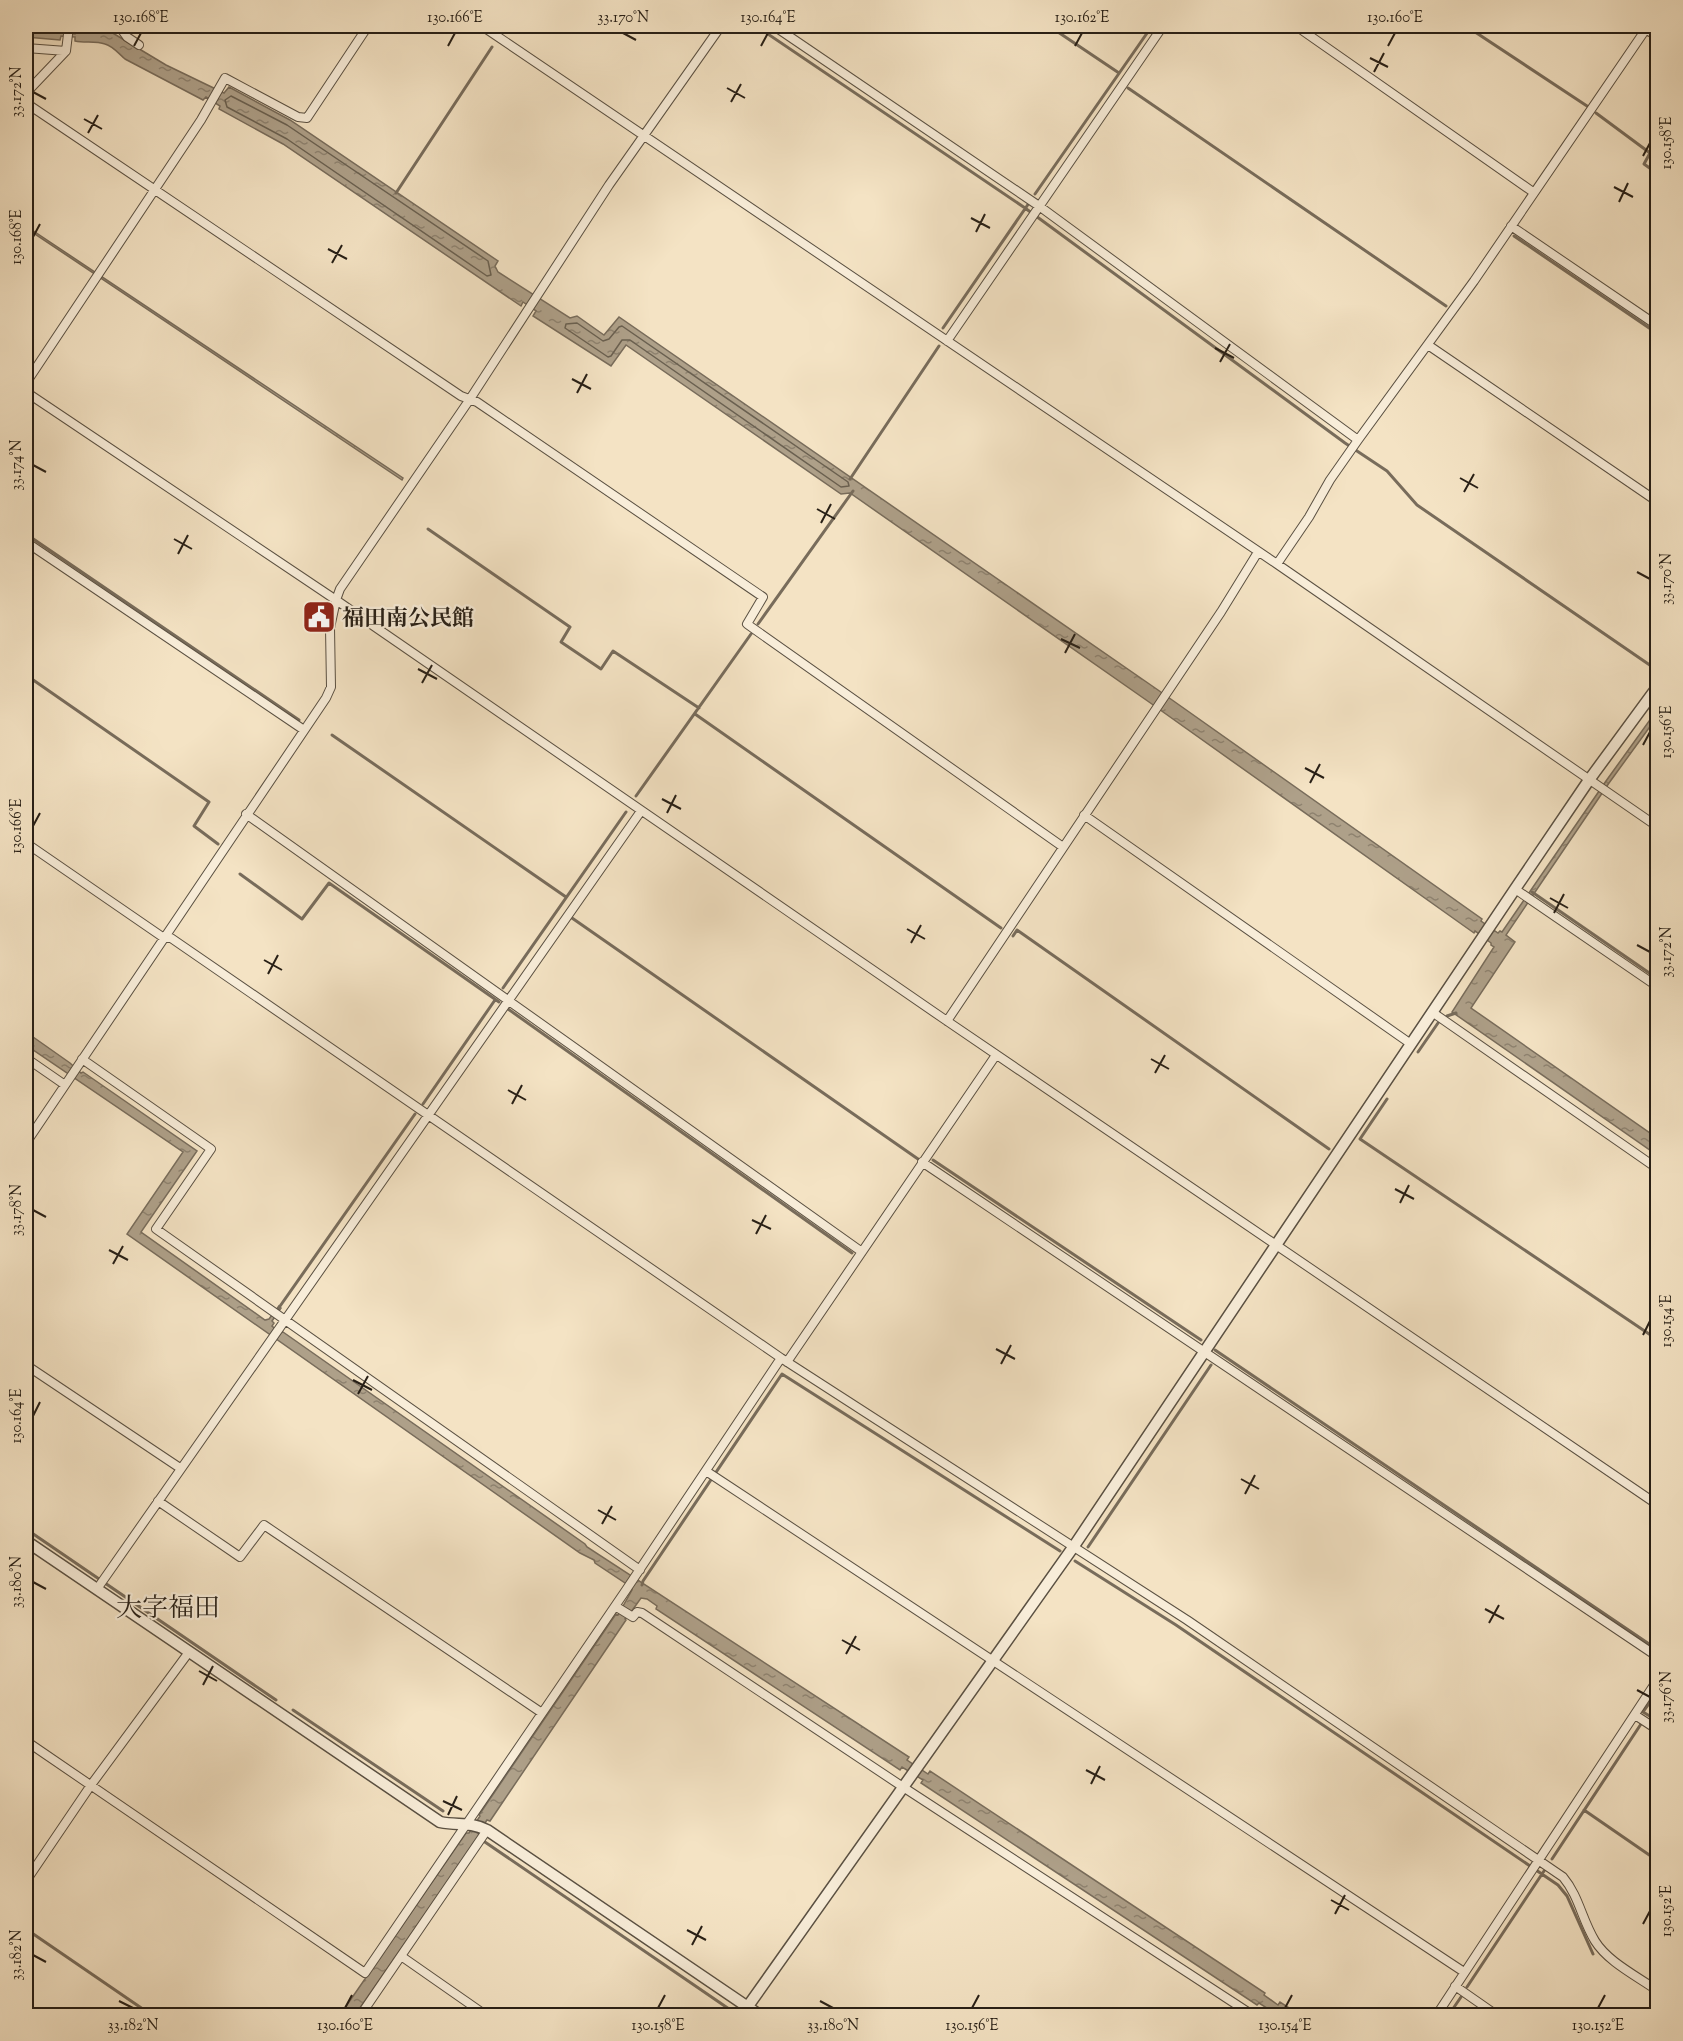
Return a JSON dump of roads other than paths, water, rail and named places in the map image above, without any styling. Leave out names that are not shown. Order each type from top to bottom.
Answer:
[{"type":"street","points":[[119,26],[127,37],[140,45]]},
{"type":"street","points":[[26,383],[155,189],[225,78],[298,117],[307,118],[368,26]]},
{"type":"street","points":[[482,26],[1276,564],[1658,828]]},
{"type":"street","points":[[26,1143],[331,687],[330,628],[336,600],[354,566],[470,399],[643,135],[722,26]]},
{"type":"street","points":[[774,26],[1035,211],[1354,445]]},
{"type":"street","points":[[947,341],[1163,26]]},
{"type":"street","points":[[1296,26],[1533,192]]},
{"type":"street","points":[[26,93],[66,51],[69,27]]},
{"type":"street","points":[[1276,564],[1309,517],[1330,480],[1354,445],[1428,345],[1511,226],[1643,27],[1658,37]]},
{"type":"street","points":[[26,48],[66,51]]},
{"type":"street","points":[[26,103],[461,396],[477,402],[763,597],[747,624],[1062,847]]},
{"type":"street","points":[[1511,226],[1658,326]]},
{"type":"street","points":[[1428,345],[1658,502]]},
{"type":"street","points":[[26,392],[336,600],[996,1055],[1658,1505]]},
{"type":"street","points":[[26,542],[304,730]]},
{"type":"street","points":[[947,1021],[1156,710],[1258,552]]},
{"type":"street","points":[[744,2011],[1074,1546],[1482,937],[1519,892],[1658,686]]},
{"type":"street","points":[[101,1584],[271,1340],[279,1319],[427,1115],[640,811]]},
{"type":"street","points":[[246,814],[862,1252]]},
{"type":"street","points":[[1084,815],[1411,1044]]},
{"type":"street","points":[[26,843],[164,938],[171,938],[784,1360],[1187,1620],[1535,1866],[1563,1877],[1573,1890],[1594,1940],[1605,1954],[1658,1991]]},
{"type":"street","points":[[1519,892],[1658,987]]},
{"type":"street","points":[[1432,1012],[1658,1169]]},
{"type":"street","points":[[360,2016],[401,1956],[478,1831],[542,1713],[638,1572],[711,1474],[784,1360],[862,1252],[996,1055]]},
{"type":"street","points":[[26,1058],[68,1081]]},
{"type":"street","points":[[80,1063],[211,1149],[156,1229],[279,1319],[638,1572]]},
{"type":"street","points":[[922,1162],[1658,1657]]},
{"type":"street","points":[[26,1365],[180,1468]]},
{"type":"street","points":[[711,1474],[1464,1972]]},
{"type":"street","points":[[158,1501],[240,1557],[264,1525],[542,1713]]},
{"type":"street","points":[[26,1541],[101,1584],[189,1652],[440,1822],[478,1831],[744,2011],[761,2016]]},
{"type":"street","points":[[615,1606],[633,1617],[637,1612],[642,1612],[903,1787],[1254,2016]]},
{"type":"street","points":[[26,1881],[91,1785],[189,1652]]},
{"type":"street","points":[[1436,2016],[1658,1679]]},
{"type":"street","points":[[1635,1715],[1658,1730]]},
{"type":"street","points":[[26,1741],[365,1973],[478,1831]]},
{"type":"street","points":[[401,1956],[488,2016]]},
{"type":"street","points":[[1455,1986],[1497,2016]]},
{"type":"water","points":[[26,26],[61,28],[61,33],[75,34],[76,30],[95,31],[97,26],[112,26],[111,32],[166,65],[224,93],[229,87],[290,120],[498,261],[495,266],[498,272],[570,318],[577,316],[604,335],[619,317],[1158,690],[1482,919],[1481,921],[1498,933],[1502,932],[1657,710],[1657,717],[1609,783],[1506,935],[1515,942],[1471,1008],[1657,1138],[1657,1155],[1452,1012],[1494,947],[1491,943],[850,493],[841,494],[626,345],[611,366],[533,316],[536,311],[523,302],[521,306],[283,144],[219,109],[220,106],[206,97],[203,100],[125,59],[108,45],[75,41],[75,37],[61,36],[60,40],[26,37]]},
{"type":"water","points":[[26,226],[403,478],[402,480],[26,228]]},
{"type":"water","points":[[26,1032],[81,1073],[83,1072],[197,1151],[141,1232],[265,1320],[269,1319],[279,1306],[281,1308],[272,1321],[274,1323],[272,1326],[280,1333],[283,1332],[587,1547],[909,1757],[907,1760],[928,1774],[930,1771],[1265,1993],[1264,1995],[1278,2005],[1280,2002],[1300,2015],[1274,2015],[1259,2003],[1257,2005],[921,1783],[923,1780],[902,1767],[900,1770],[656,1609],[657,1606],[647,1599],[641,1598],[355,2015],[340,2015],[466,1833],[469,1833],[616,1614],[618,1615],[632,1590],[594,1560],[580,1553],[127,1234],[183,1152],[26,1045]]},
{"type":"waterway","points":[[756,26],[1025,208],[1345,443],[1387,471],[1417,505],[1657,670]]},
{"type":"waterway","points":[[1049,26],[1119,73]]},
{"type":"waterway","points":[[1035,194],[1152,26]]},
{"type":"waterway","points":[[1466,26],[1587,106]]},
{"type":"waterway","points":[[396,193],[492,47]]},
{"type":"waterway","points":[[1128,88],[1446,306]]},
{"type":"waterway","points":[[1596,113],[1650,153],[1644,164],[1658,174]]},
{"type":"waterway","points":[[943,328],[1029,203]]},
{"type":"waterway","points":[[1514,236],[1658,334]]},
{"type":"waterway","points":[[850,479],[939,346]]},
{"type":"waterway","points":[[758,624],[853,491]]},
{"type":"waterway","points":[[428,529],[570,627],[561,642],[601,669],[613,651],[699,708]]},
{"type":"waterway","points":[[26,534],[299,720]]},
{"type":"waterway","points":[[636,796],[751,634]]},
{"type":"waterway","points":[[26,675],[209,802],[194,826],[218,844]]},
{"type":"waterway","points":[[695,714],[1001,928]]},
{"type":"waterway","points":[[332,735],[566,897]]},
{"type":"waterway","points":[[503,988],[626,812]]},
{"type":"waterway","points":[[240,874],[302,919],[329,883],[499,1002]]},
{"type":"waterway","points":[[1532,892],[1658,979]]},
{"type":"waterway","points":[[572,918],[918,1159]]},
{"type":"waterway","points":[[1013,936],[1017,930],[1329,1149]]},
{"type":"waterway","points":[[423,1104],[495,1000]]},
{"type":"waterway","points":[[508,1009],[852,1253]]},
{"type":"waterway","points":[[1447,1016],[1456,1013]]},
{"type":"waterway","points":[[1418,1052],[1438,1023]]},
{"type":"waterway","points":[[1387,1099],[1360,1139],[1658,1340]]},
{"type":"waterway","points":[[278,1309],[415,1114]]},
{"type":"waterway","points":[[933,1160],[1201,1340]]},
{"type":"waterway","points":[[1215,1350],[1658,1650]]},
{"type":"waterway","points":[[1088,1547],[1211,1365]]},
{"type":"waterway","points":[[642,1585],[782,1374],[1060,1551]]},
{"type":"waterway","points":[[26,1529],[276,1700]]},
{"type":"waterway","points":[[1075,1561],[1176,1625],[1558,1885],[1567,1896],[1593,1954]]},
{"type":"waterway","points":[[1658,1691],[1643,1712],[1658,1721]]},
{"type":"waterway","points":[[293,1710],[443,1811]]},
{"type":"waterway","points":[[1552,1859],[1641,1724]]},
{"type":"waterway","points":[[1584,1810],[1658,1861]]},
{"type":"waterway","points":[[482,1840],[732,2011]]},
{"type":"waterway","points":[[1467,1987],[1544,1871]]},
{"type":"waterway","points":[[26,1929],[153,2016]]},
{"type":"waterway","points":[[1448,2016],[1461,1997]]},
{"type":"place","name":"福田南公民館","points":[[319,617]]},
{"type":"district","name":"大字福田","points":[[168,1607]]}]
